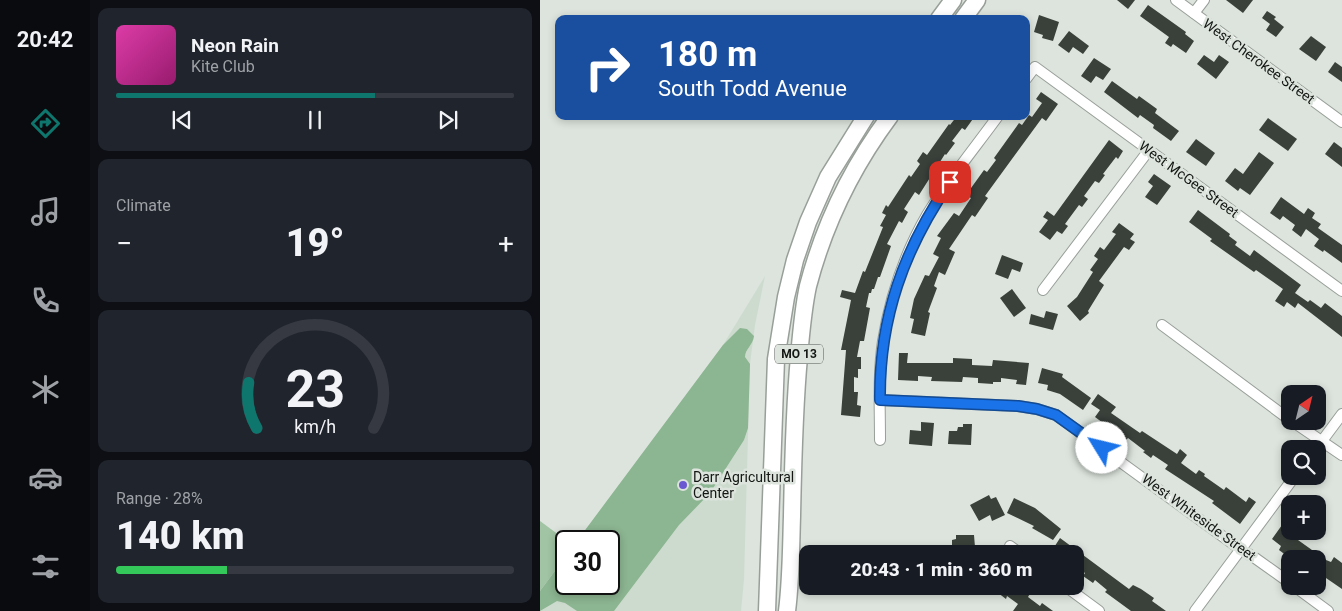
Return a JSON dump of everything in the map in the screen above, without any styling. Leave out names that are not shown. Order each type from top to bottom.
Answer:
[{"type":"main road","points":[[942,15],[953,0]]},
{"type":"main road","points":[[966,15],[978,0]]},
{"type":"main road","name":"MO 13","points":[[767,611],[776,359],[786,297],[795,260],[808,222],[828,177],[864,120]]},
{"type":"main road","name":"MO 13","points":[[787,611],[795,402],[808,287],[826,232],[846,187],[873,139],[887,120]]},
{"type":"street","name":"West Cherokee Street","points":[[1176,0],[1341,120]]},
{"type":"street","points":[[1194,13],[1204,0]]},
{"type":"street","name":"West McGee Street","points":[[1030,74],[1035,67],[1342,290]]},
{"type":"street","points":[[880,440],[881,357],[893,298],[911,248],[926,216],[995,120]]},
{"type":"street","points":[[1043,290],[1149,150]]},
{"type":"street","points":[[1162,325],[1281,414]]},
{"type":"street","name":"West Whiteside Street","points":[[880,400],[1018,406],[1056,415],[1240,549],[1281,576]]},
{"type":"street","points":[[1322,440],[1342,414]]},
{"type":"street","points":[[1301,430],[1312,440]]},
{"type":"street","points":[[1326,448],[1342,455]]},
{"type":"street","points":[[1195,611],[1288,485]]},
{"type":"street","points":[[1077,595],[1099,611]]},
{"type":"street","points":[[1306,595],[1328,611]]},
{"type":"shaded area","name":"Darr Agricultural Center","points":[[765,276],[755,325],[750,364],[744,580],[741,611],[540,611],[540,591],[555,587],[555,595],[620,595],[620,530],[585,530],[723,345]]},
{"type":"green space","points":[[740,328],[747,329],[754,336],[745,357],[750,364],[748,428],[744,440],[710,493],[679,525],[614,611],[577,611],[565,603],[557,601],[540,611],[540,591],[555,571],[555,595],[620,595],[620,530],[585,530],[723,345]]},
{"type":"green space","points":[[540,521],[555,532],[555,571],[540,591]]},
{"type":"building","points":[[1117,0],[1135,0],[1128,9]]},
{"type":"building","points":[[1226,0],[1253,0],[1243,13]]},
{"type":"building","points":[[1148,5],[1186,32],[1185,34],[1194,41],[1186,53],[1173,44],[1171,47],[1165,43],[1169,37],[1140,16]]},
{"type":"building","points":[[1267,11],[1276,17],[1274,19],[1284,27],[1276,37],[1266,30],[1270,24],[1262,18]]},
{"type":"building","points":[[1039,15],[1059,22],[1053,41],[1042,38],[1043,35],[1034,32]]},
{"type":"building","points":[[1069,31],[1089,46],[1083,54],[1073,47],[1069,53],[1058,45]]},
{"type":"building","points":[[1311,36],[1326,47],[1316,61],[1299,49]]},
{"type":"building","points":[[1204,55],[1214,62],[1219,55],[1229,62],[1216,79],[1197,64]]},
{"type":"building","points":[[1094,58],[1111,69],[1103,80],[1096,76],[1091,83],[1081,76]]},
{"type":"building","points":[[1335,62],[1342,67],[1342,82],[1328,72]]},
{"type":"building","points":[[1112,81],[1137,99],[1139,96],[1157,109],[1155,113],[1179,131],[1171,141],[1153,128],[1154,125],[1140,115],[1138,118],[1104,92]]},
{"type":"building","points":[[1041,92],[1058,104],[1046,121],[1042,118],[985,196],[988,198],[975,217],[972,215],[949,249],[955,252],[945,275],[939,272],[934,286],[937,288],[928,312],[930,313],[925,336],[911,333],[914,319],[910,318],[914,299],[925,275],[929,276],[939,257],[933,254],[941,238],[937,236],[954,213],[959,216],[971,198],[966,195],[984,170],[987,172],[996,160],[994,158],[1019,123],[1022,125],[1026,120],[1030,120],[1030,116],[1032,117],[1042,103],[1036,99]]},
{"type":"building","points":[[1268,118],[1297,139],[1288,151],[1259,130]]},
{"type":"building","points":[[954,120],[972,120],[965,130],[962,128],[952,141],[955,143],[945,154],[919,195],[915,192],[904,209],[908,212],[902,223],[899,221],[887,244],[891,246],[880,277],[878,277],[874,289],[869,293],[866,307],[870,308],[864,341],[860,341],[857,357],[861,357],[861,369],[858,369],[858,378],[854,377],[854,392],[858,392],[857,405],[861,406],[860,417],[841,415],[846,350],[841,350],[851,300],[840,297],[842,290],[855,293],[883,227],[880,226],[886,215],[882,213],[886,205],[888,207],[909,175],[911,177],[920,164],[917,161],[923,152],[927,155]]},
{"type":"building","points":[[1196,139],[1215,153],[1206,166],[1186,152]]},
{"type":"building","points":[[1109,140],[1123,151],[1103,174],[1105,175],[1099,183],[1095,181],[1084,196],[1088,199],[1082,207],[1079,205],[1065,224],[1068,226],[1062,234],[1057,231],[1050,240],[1039,232],[1048,220],[1043,217],[1047,211],[1054,216]]},
{"type":"building","points":[[1334,142],[1342,148],[1342,167],[1325,154]]},
{"type":"building","points":[[1259,152],[1274,163],[1250,195],[1240,188],[1238,191],[1225,181],[1235,168],[1243,174]]},
{"type":"building","points":[[1154,174],[1171,186],[1157,205],[1145,197],[1153,186],[1148,182]]},
{"type":"building","points":[[1281,197],[1304,214],[1308,208],[1315,213],[1312,218],[1321,224],[1318,228],[1342,245],[1342,263],[1324,250],[1323,252],[1314,246],[1319,239],[1306,229],[1301,237],[1292,230],[1295,225],[1283,216],[1280,220],[1270,213]]},
{"type":"building","points":[[1198,210],[1230,234],[1229,236],[1237,242],[1235,245],[1250,256],[1254,250],[1301,285],[1295,293],[1321,308],[1325,303],[1342,316],[1342,337],[1298,303],[1295,308],[1287,302],[1284,307],[1275,301],[1283,289],[1256,270],[1254,272],[1210,241],[1212,239],[1189,222]]},
{"type":"building","points":[[1119,223],[1134,234],[1130,239],[1135,242],[1129,250],[1124,247],[1099,281],[1104,285],[1088,311],[1089,313],[1080,321],[1067,306],[1077,297],[1093,272],[1090,270],[1098,259],[1094,256],[1100,247],[1104,250],[1116,234],[1112,232]]},
{"type":"building","points":[[1002,255],[1023,263],[1020,272],[1012,269],[1008,279],[995,274]]},
{"type":"building","points":[[1012,289],[1026,308],[1014,317],[1000,298]]},
{"type":"building","points":[[1046,311],[1058,314],[1053,330],[1029,324],[1031,314],[1044,318]]},
{"type":"building","points":[[899,353],[908,353],[907,363],[953,363],[953,358],[972,359],[972,365],[992,366],[993,360],[1029,363],[1026,385],[1016,384],[1017,380],[1001,378],[1001,382],[993,382],[993,384],[978,383],[978,378],[963,377],[962,382],[931,381],[932,377],[918,376],[918,381],[898,380]]},
{"type":"building","points":[[1042,368],[1063,374],[1062,377],[1091,398],[1083,410],[1060,394],[1047,390],[1048,385],[1038,383]]},
{"type":"building","points":[[1098,394],[1116,407],[1111,413],[1140,433],[1142,431],[1177,454],[1180,449],[1187,455],[1181,463],[1196,474],[1199,470],[1205,474],[1204,476],[1224,490],[1226,487],[1246,502],[1249,497],[1256,502],[1240,524],[1212,503],[1214,501],[1165,469],[1168,465],[1153,455],[1151,458],[1128,438],[1126,440],[1095,417],[1100,410],[1091,404]]},
{"type":"building","points":[[921,422],[934,423],[932,446],[909,444],[910,430],[921,431]]},
{"type":"building","points":[[963,424],[972,424],[971,445],[948,444],[949,431],[957,431],[958,427],[963,427]]},
{"type":"building","points":[[989,495],[991,499],[996,497],[1005,515],[992,521],[990,515],[979,521],[970,505]]},
{"type":"building","points":[[1014,498],[1035,508],[1061,529],[1053,540],[1032,528],[1034,526],[1007,513]]},
{"type":"building","points":[[1281,526],[1281,540],[1298,540],[1312,550],[1281,552],[1279,550],[1281,546],[1272,539]]},
{"type":"building","points":[[956,535],[974,535],[975,545],[952,545],[952,540],[956,539]]},
{"type":"building","points":[[1060,538],[1069,545],[1056,545]]},
{"type":"building","points":[[1084,556],[1129,589],[1133,585],[1141,589],[1154,598],[1152,601],[1166,611],[1131,611],[1105,592],[1107,590],[1095,580],[1093,583],[1084,577]]},
{"type":"building","points":[[1334,557],[1342,563],[1342,589],[1326,578],[1326,560],[1331,562]]},
{"type":"building","points":[[1001,595],[1029,595],[1028,597],[1040,606],[1042,603],[1053,611],[1013,611],[1018,604],[1007,596],[1006,599]]},
{"type":"place","name":"Darr Agricultural Center","points":[[683,485]]},
{"type":"route","points":[[950,182],[926,216],[918,232],[893,298],[883,342],[880,400],[1018,406],[1037,409],[1056,415],[1102,448]]}]
